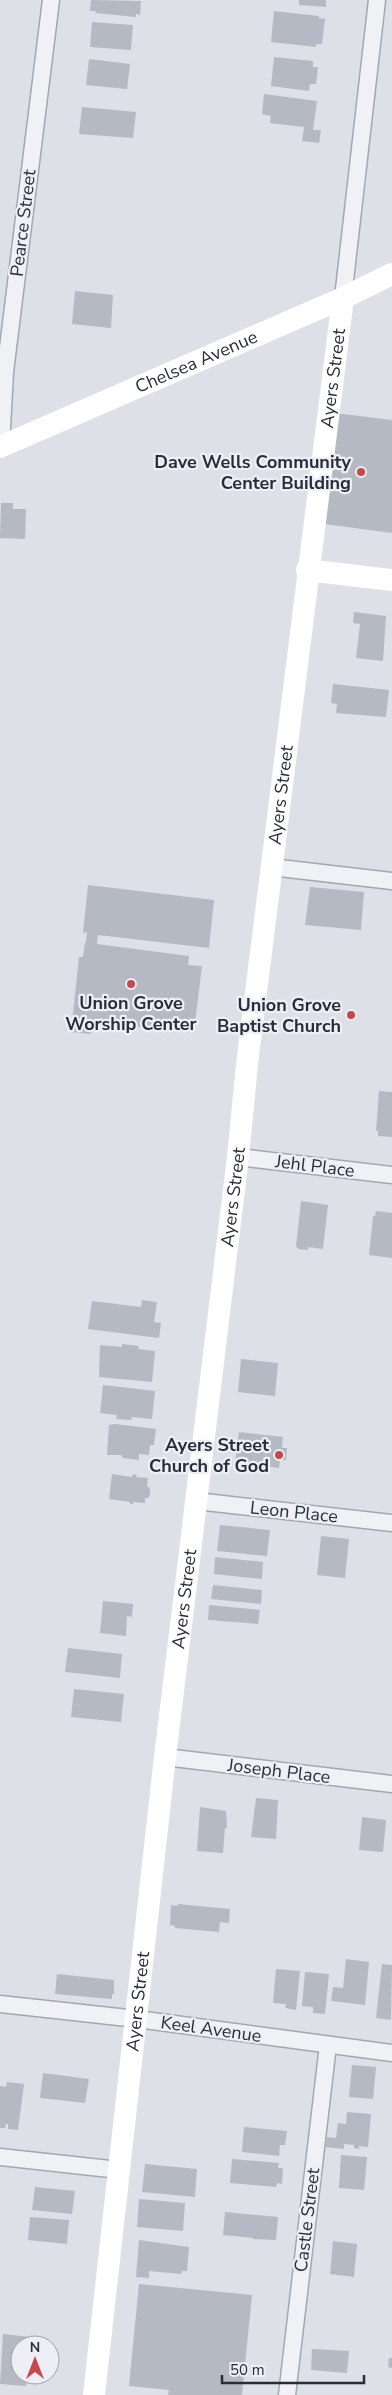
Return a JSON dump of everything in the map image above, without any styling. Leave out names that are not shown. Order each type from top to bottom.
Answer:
[{"type":"street","name":"Pearce Street","points":[[1,447],[5,372],[51,0]]},
{"type":"street","name":"Ayers Street","points":[[94,2395],[166,1757],[238,1157],[246,1064],[307,570],[343,298],[378,0]]},
{"type":"street","name":"Chelsea Avenue","points":[[1,447],[343,298],[392,274]]},
{"type":"street","points":[[307,570],[392,580]]},
{"type":"street","points":[[271,867],[392,881]]},
{"type":"street","name":"Jehl Place","points":[[238,1157],[392,1175]]},
{"type":"street","name":"Leon Place","points":[[196,1501],[392,1523]]},
{"type":"street","name":"Joseph Place","points":[[166,1757],[392,1784]]},
{"type":"street","name":"Keel Avenue","points":[[0,2004],[137,2019],[392,2053]]},
{"type":"street","name":"Castle Street","points":[[287,2395],[328,2045]]},
{"type":"street","points":[[0,2157],[119,2170]]},
{"type":"building","points":[[91,0],[141,1],[140,15],[136,14],[136,17],[95,13],[96,11],[90,11]]},
{"type":"building","points":[[299,0],[326,0],[326,7],[299,5]]},
{"type":"building","points":[[274,11],[319,16],[319,18],[325,19],[322,44],[316,44],[316,47],[271,42]]},
{"type":"building","points":[[92,22],[133,25],[131,50],[90,47]]},
{"type":"building","points":[[274,57],[313,61],[313,67],[318,67],[316,84],[310,84],[309,91],[271,86]]},
{"type":"building","points":[[89,59],[130,64],[127,89],[86,85]]},
{"type":"building","points":[[264,94],[317,101],[313,130],[321,130],[319,143],[302,141],[304,127],[270,123],[271,116],[262,114]]},
{"type":"building","points":[[82,107],[136,112],[133,138],[79,134]]},
{"type":"building","points":[[75,291],[113,295],[111,328],[72,324]]},
{"type":"building","name":"Dave Wells Community Center Building","points":[[335,413],[392,420],[392,533],[324,524]]},
{"type":"building","points":[[1,503],[13,503],[13,509],[26,509],[25,539],[0,538]]},
{"type":"building","points":[[354,612],[386,616],[383,661],[356,658],[360,624],[353,623]]},
{"type":"building","points":[[333,684],[389,690],[386,717],[336,713],[337,704],[331,703]]},
{"type":"building","points":[[88,885],[214,900],[209,948],[98,935],[97,944],[189,956],[188,965],[202,966],[195,1023],[186,1022],[185,1032],[92,1022],[91,1034],[71,1032],[79,957],[83,957],[86,942],[87,932],[83,933]]},
{"type":"building","points":[[310,887],[364,892],[361,930],[305,925]]},
{"type":"building","points":[[379,1091],[392,1092],[392,1137],[378,1136],[378,1131],[376,1131]]},
{"type":"building","points":[[301,1201],[328,1205],[323,1249],[308,1247],[308,1250],[298,1249],[296,1246]]},
{"type":"building","points":[[376,1211],[392,1213],[392,1258],[369,1255],[373,1216],[375,1216]]},
{"type":"building","points":[[142,1300],[157,1302],[154,1322],[161,1323],[159,1338],[88,1329],[92,1301],[141,1307]]},
{"type":"building","points":[[122,1344],[139,1346],[138,1349],[155,1351],[152,1382],[99,1377],[100,1345],[122,1347]]},
{"type":"building","points":[[241,1359],[278,1363],[275,1396],[238,1392]]},
{"type":"building","points":[[103,1385],[155,1391],[152,1419],[132,1417],[131,1420],[116,1419],[117,1415],[100,1413]]},
{"type":"building","points":[[115,1424],[156,1429],[154,1445],[150,1445],[149,1455],[139,1454],[139,1460],[123,1458],[121,1455],[107,1455],[109,1425]]},
{"type":"building","points":[[239,1432],[283,1437],[282,1448],[287,1448],[286,1460],[280,1460],[279,1468],[235,1463]]},
{"type":"building","points":[[112,1474],[132,1477],[133,1474],[137,1475],[136,1477],[148,1478],[147,1486],[150,1488],[150,1495],[148,1498],[145,1498],[145,1503],[133,1502],[133,1504],[130,1504],[130,1502],[109,1499]]},
{"type":"building","points":[[220,1525],[270,1530],[267,1556],[217,1551]]},
{"type":"building","points":[[321,1536],[349,1539],[345,1578],[317,1575]]},
{"type":"building","points":[[215,1557],[263,1562],[262,1579],[214,1574]]},
{"type":"building","points":[[213,1585],[262,1590],[261,1604],[211,1599]]},
{"type":"building","points":[[103,1601],[133,1604],[132,1617],[127,1616],[126,1636],[100,1633]]},
{"type":"building","points":[[209,1605],[260,1610],[258,1624],[208,1620]]},
{"type":"building","points":[[68,1648],[122,1654],[120,1678],[65,1672]]},
{"type":"building","points":[[74,1689],[124,1694],[121,1722],[71,1717]]},
{"type":"building","points":[[256,1798],[278,1800],[276,1839],[251,1837]]},
{"type":"building","points":[[200,1807],[226,1811],[227,1828],[225,1828],[223,1853],[197,1851]]},
{"type":"building","points":[[362,1817],[386,1820],[383,1852],[359,1850]]},
{"type":"building","points":[[178,1904],[230,1909],[229,1923],[220,1922],[219,1932],[175,1928],[175,1926],[170,1925],[171,1905],[177,1906]]},
{"type":"building","points":[[346,1959],[369,1962],[365,2005],[331,2001],[333,1987],[343,1988]]},
{"type":"building","points":[[382,1964],[392,1965],[391,2020],[376,2018]]},
{"type":"building","points":[[276,1969],[300,1971],[296,2010],[285,2008],[286,2004],[273,2003]]},
{"type":"building","points":[[305,1972],[329,1974],[325,2014],[313,2013],[313,2007],[302,2006]]},
{"type":"building","points":[[57,1974],[114,1980],[112,1999],[55,1994]]},
{"type":"building","points":[[352,2065],[376,2067],[373,2099],[349,2097]]},
{"type":"building","points":[[43,2073],[89,2079],[85,2103],[40,2098]]},
{"type":"building","points":[[7,2082],[24,2084],[18,2130],[8,2129],[8,2124],[6,2124],[5,2128],[0,2128],[0,2086],[6,2087]]},
{"type":"building","points":[[347,2112],[371,2114],[368,2147],[359,2146],[359,2149],[354,2148],[354,2145],[344,2144],[344,2149],[326,2147],[327,2137],[336,2138],[338,2123],[346,2124]]},
{"type":"building","points":[[244,2127],[287,2131],[285,2145],[280,2145],[279,2156],[242,2152]]},
{"type":"building","points":[[341,2155],[367,2157],[364,2190],[339,2188]]},
{"type":"building","points":[[232,2159],[279,2163],[278,2168],[283,2168],[282,2184],[277,2183],[276,2187],[230,2183]]},
{"type":"building","points":[[145,2164],[197,2169],[195,2197],[142,2192]]},
{"type":"building","points":[[35,2187],[75,2191],[72,2214],[32,2210]]},
{"type":"building","points":[[139,2199],[185,2203],[183,2231],[137,2227]]},
{"type":"building","points":[[225,2212],[278,2217],[276,2240],[223,2235]]},
{"type":"building","points":[[30,2217],[69,2220],[67,2244],[28,2240]]},
{"type":"building","points":[[139,2240],[189,2247],[187,2271],[182,2271],[181,2274],[149,2271],[149,2278],[136,2277]]},
{"type":"building","points":[[333,2241],[357,2244],[354,2277],[330,2274]]},
{"type":"building","points":[[139,2284],[252,2295],[242,2395],[168,2395],[169,2390],[129,2386]]},
{"type":"building","points":[[3,2334],[12,2335],[10,2335],[10,2385],[0,2384]]},
{"type":"building","points":[[312,2349],[349,2351],[347,2373],[311,2370]]},
{"type":"building","points":[[389,2358],[392,2358],[392,2368],[388,2367]]},
{"type":"place","name":"Dave Wells Community Center Building","points":[[361,472]]},
{"type":"place","name":"Union Grove Worship Center","points":[[131,984]]},
{"type":"place","name":"Union Grove Baptist Church","points":[[351,1015]]},
{"type":"place","name":"Ayers Street Church of God","points":[[279,1455]]}]
